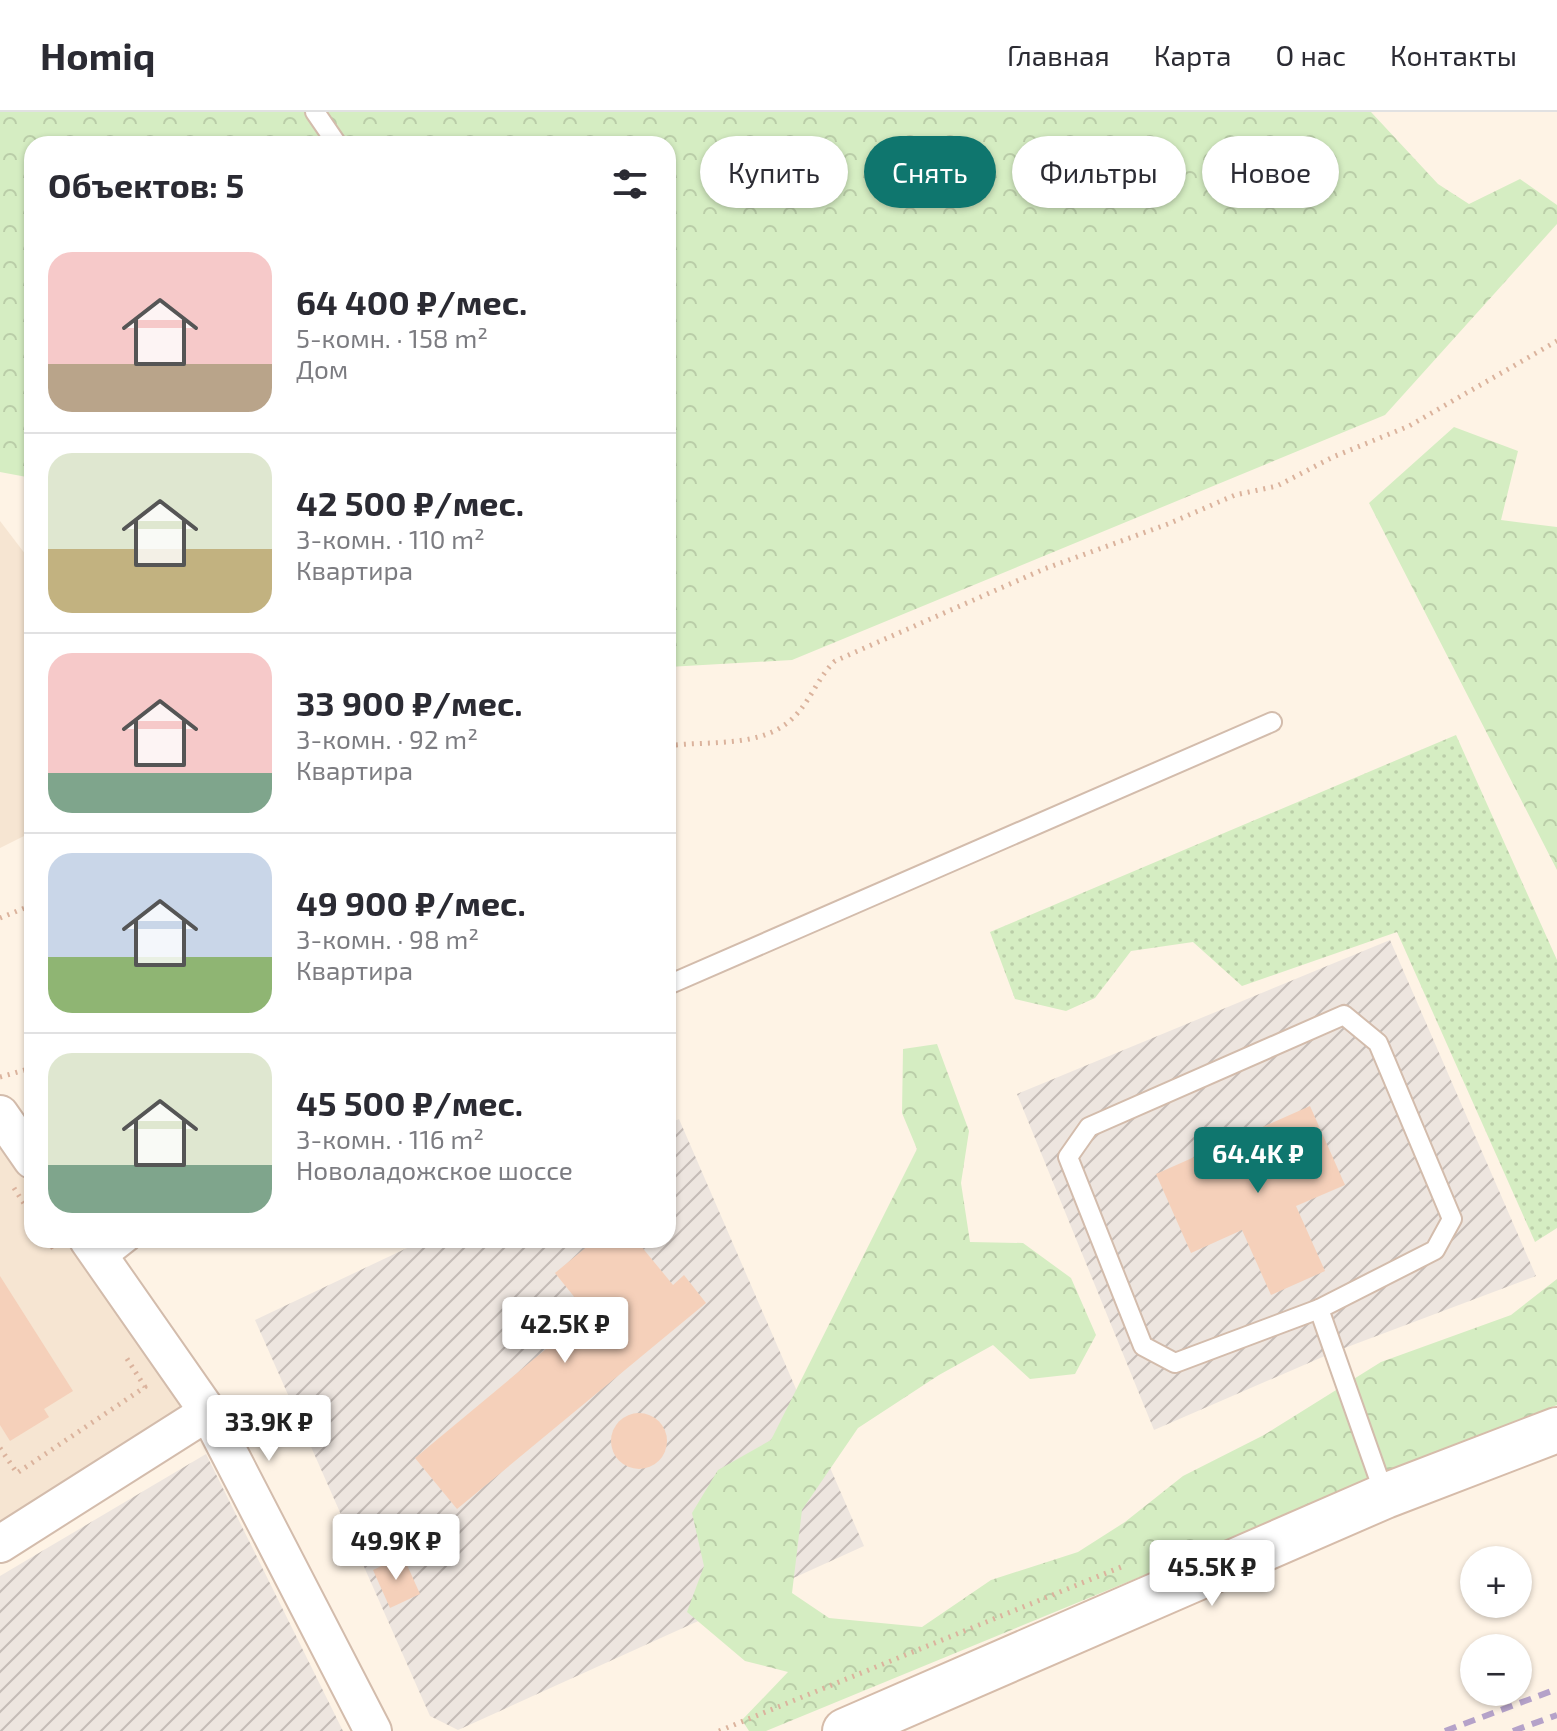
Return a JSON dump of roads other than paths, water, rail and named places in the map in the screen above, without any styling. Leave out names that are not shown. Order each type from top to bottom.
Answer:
[{"type":"main road","points":[[845,1731],[1385,1496],[1557,1430]]},
{"type":"street","points":[[0,1114],[24,1148]]},
{"type":"street","points":[[85,1256],[208,1412],[373,1731]]},
{"type":"street","points":[[2,1539],[208,1412]]},
{"type":"lane","points":[[315,112],[332,136]]},
{"type":"lane","points":[[676,982],[1272,722]]},
{"type":"lane","points":[[1344,1015],[1378,1043],[1452,1219],[1435,1250],[1319,1309],[1175,1363],[1143,1346],[1068,1157],[1089,1127],[1344,1015]]},
{"type":"lane","points":[[85,1256],[108,1248]]},
{"type":"lane","points":[[1319,1309],[1385,1496]]},
{"type":"railway","points":[[1445,1731],[1557,1689]]},
{"type":"railway","points":[[1513,1731],[1557,1715]]}]
